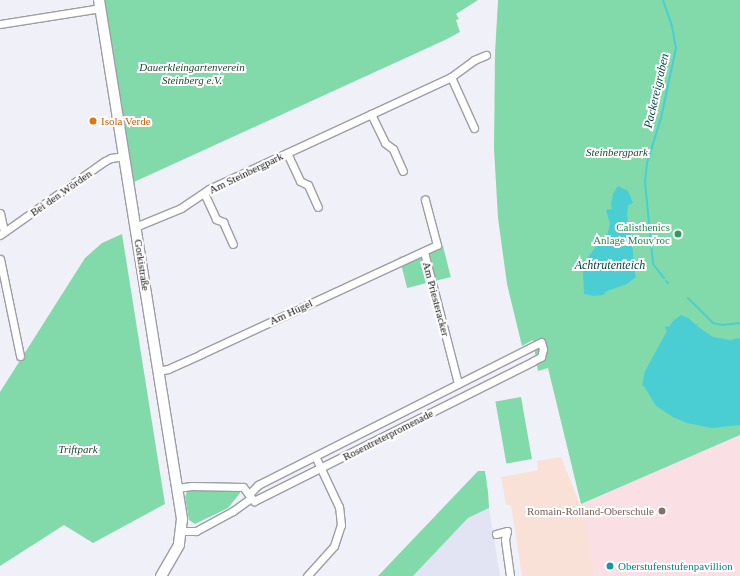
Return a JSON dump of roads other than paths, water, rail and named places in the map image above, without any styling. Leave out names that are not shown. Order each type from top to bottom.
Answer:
[{"type":"main road","name":"Gorkistraße","points":[[100,4],[159,371],[182,519],[182,531]]},
{"type":"main road","points":[[161,576],[177,549],[182,531]]},
{"type":"street","points":[[0,24],[100,4]]},
{"type":"street","name":"Am Steinbergpark","points":[[135,227],[181,208],[209,189],[451,77],[460,72],[474,60],[486,55]]},
{"type":"street","points":[[451,77],[474,128]]},
{"type":"street","points":[[371,114],[385,143],[393,150],[403,171]]},
{"type":"street","name":"Am Steinbergpark","points":[[287,153],[300,181],[308,185],[318,207]]},
{"type":"street","name":"Bei den Wörden","points":[[2,233],[111,158],[124,156]]},
{"type":"street","name":"Am Steinbergpark","points":[[204,193],[216,218],[223,222],[233,244]]},
{"type":"street","name":"Am Priesteracker","points":[[425,200],[437,245],[424,252],[458,383]]},
{"type":"street","points":[[0,213],[2,233]]},
{"type":"street","name":"Am Hügel","points":[[159,371],[168,369],[424,252]]},
{"type":"street","points":[[0,259],[20,356]]},
{"type":"street","name":"Rosentreterpromenade","points":[[182,531],[196,531],[233,511],[250,496],[258,485],[541,342],[543,349],[541,357],[263,497],[254,501],[250,496]]},
{"type":"street","points":[[448,388],[455,400]]},
{"type":"street","points":[[307,576],[334,546],[341,526],[339,507],[315,456]]},
{"type":"street","points":[[177,488],[192,486],[243,486],[250,496]]},
{"type":"street","points":[[496,534],[507,531],[504,540],[510,576]]},
{"type":"water","name":"Achtrutenteich","points":[[618,186],[628,191],[633,203],[628,205],[627,215],[632,240],[636,277],[627,284],[607,291],[603,295],[594,296],[584,294],[583,273],[588,257],[598,244],[606,239],[610,224],[606,210],[612,209],[611,204],[613,194]]},
{"type":"water","points":[[681,315],[688,318],[696,325],[698,323],[697,326],[713,337],[730,340],[740,338],[740,425],[712,428],[687,423],[673,417],[656,406],[644,386],[642,386],[645,371],[667,331],[665,328],[666,326],[669,327],[673,321]]},
{"type":"waterway","name":"Packereigraben","points":[[663,0],[672,26],[676,48],[661,118],[647,163],[645,182],[653,264],[664,278]]},
{"type":"waterway","name":"Packereigraben","points":[[688,298],[713,323],[723,325],[740,323]]},
{"type":"place","name":"Isola Verde","points":[[93,121]]},
{"type":"place","name":"Calisthenics Anlage Mouv'roc","points":[[678,234]]},
{"type":"place","name":"Romain-Rolland-Oberschule","points":[[662,511]]},
{"type":"place","name":"Oberstufenstufenpavillion","points":[[610,566]]},
{"type":"park label","name":"Dauerkleingartenverein Steinberg e.V.","points":[[192,74]]},
{"type":"park label","name":"Steinbergpark","points":[[617,152]]},
{"type":"park label","name":"Triftpark","points":[[78,449]]}]
